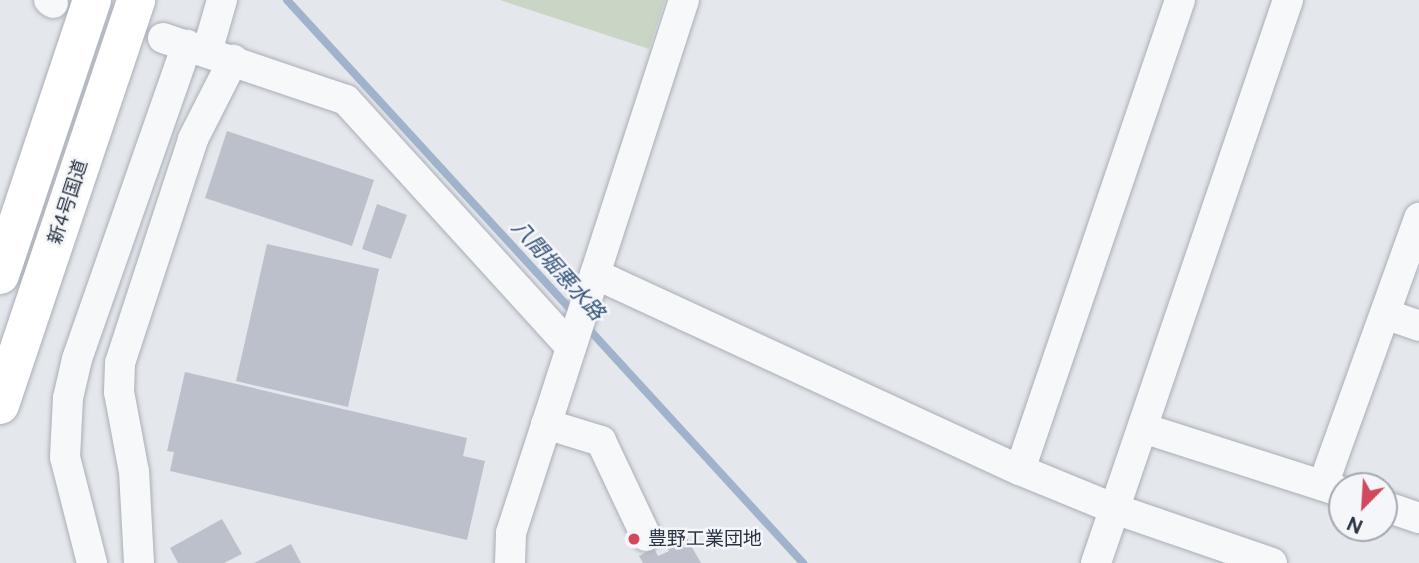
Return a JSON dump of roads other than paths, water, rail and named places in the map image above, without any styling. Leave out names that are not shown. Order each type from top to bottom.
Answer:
[{"type":"highway","points":[[0,275],[92,0]]},
{"type":"highway","name":"新4号国道","points":[[0,405],[135,0]]},
{"type":"street","points":[[92,563],[65,457],[68,398],[77,359],[198,49],[222,0]]},
{"type":"street","points":[[510,563],[511,533],[684,0]]},
{"type":"street","points":[[1020,470],[1180,0]]},
{"type":"street","points":[[1096,563],[1288,0]]},
{"type":"street","points":[[198,49],[346,100],[573,342]]},
{"type":"street","points":[[139,563],[134,472],[119,393],[120,363],[193,139],[198,49]]},
{"type":"street","points":[[1337,472],[1385,314],[1419,218]]},
{"type":"street","points":[[591,287],[1115,509],[1272,563]]},
{"type":"street","points":[[1385,314],[1419,327]]},
{"type":"street","points":[[546,424],[601,441],[646,536]]},
{"type":"street","points":[[1143,428],[1328,488]]},
{"type":"street","points":[[1398,511],[1419,518]]},
{"type":"waterway","name":"八間堀悪水路","points":[[287,0],[574,313]]},
{"type":"waterway","name":"八間堀悪水路","points":[[585,325],[803,563]]},
{"type":"place","name":"豊野工業団地","points":[[634,539]]}]
